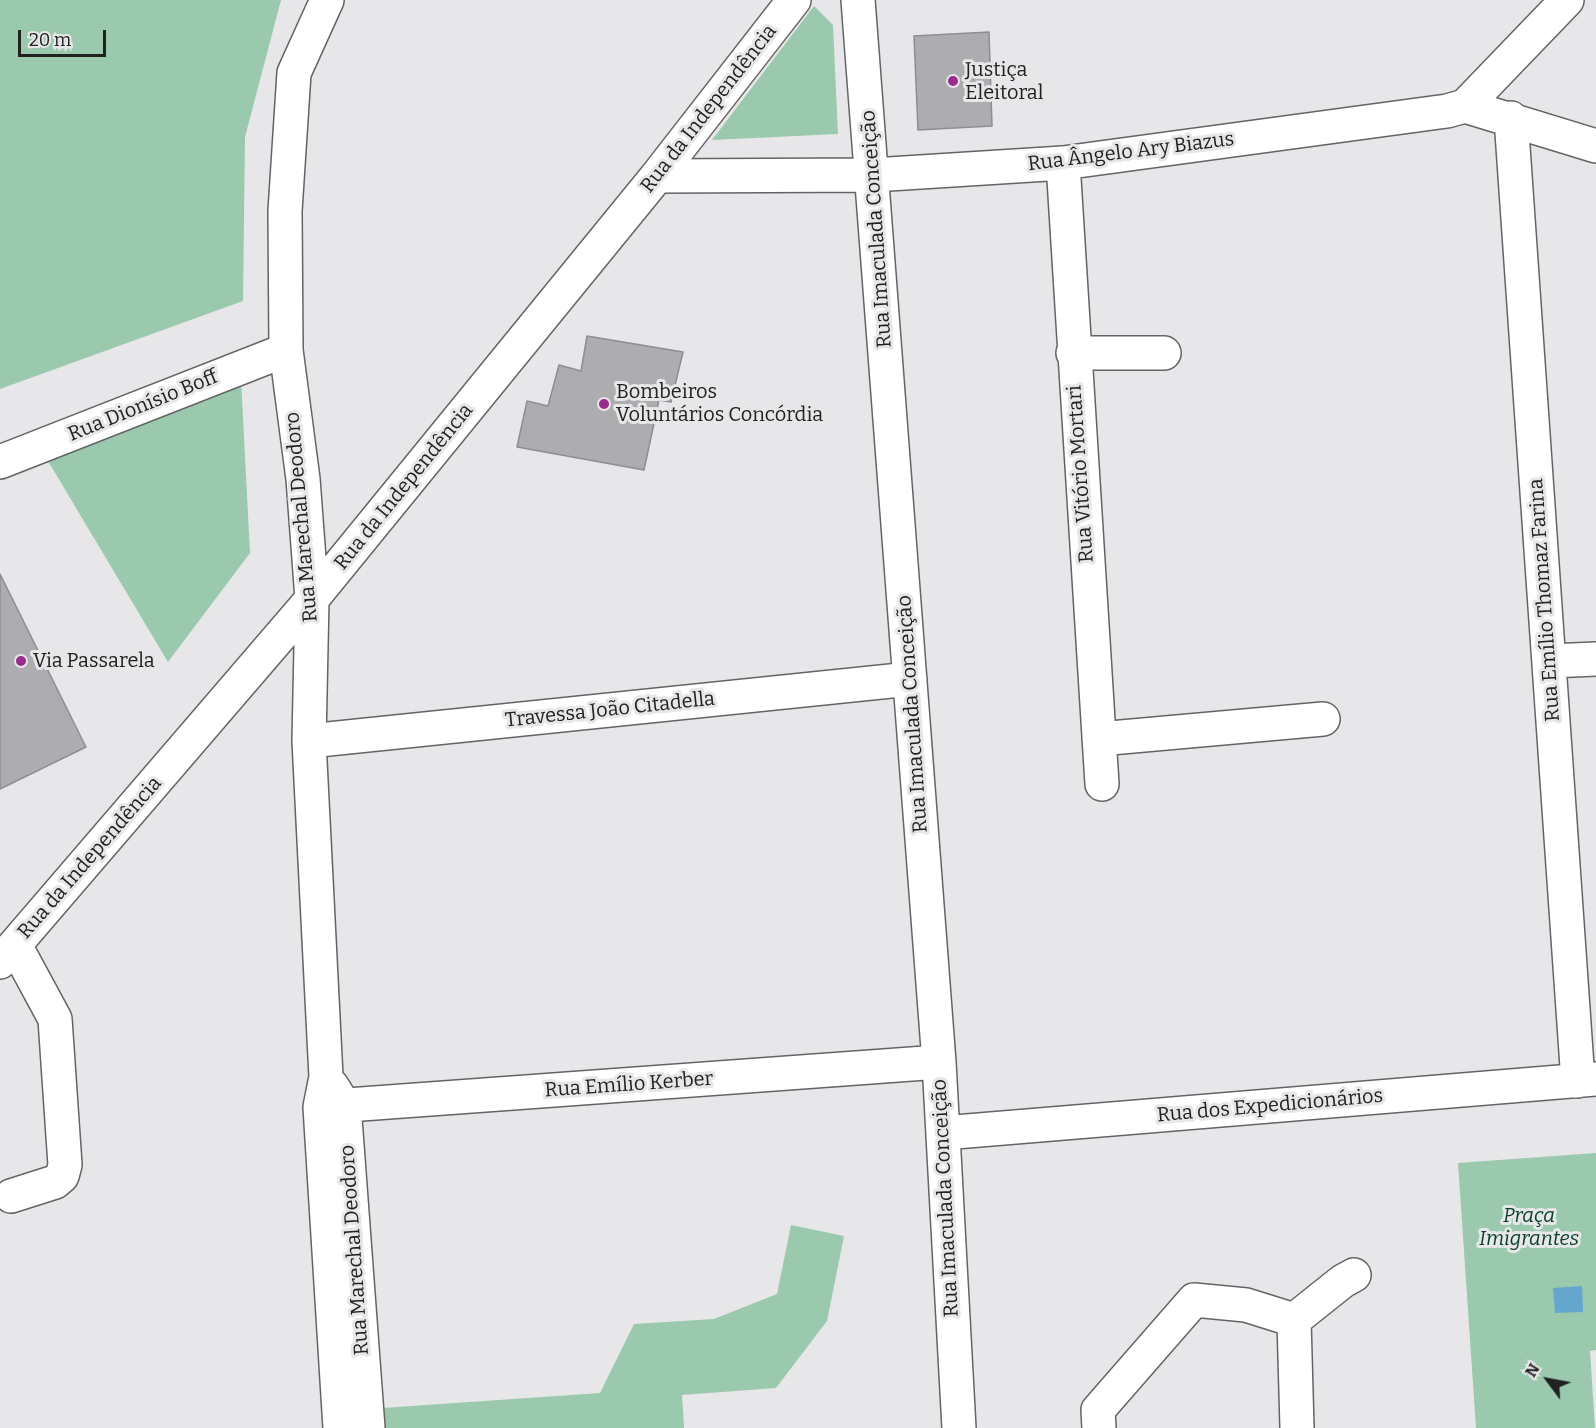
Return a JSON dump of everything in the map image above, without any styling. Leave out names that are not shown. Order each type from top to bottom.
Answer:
[{"type":"street","name":"Rua Marechal Deodoro","points":[[327,0],[294,72],[285,211],[286,350],[303,479],[312,599],[309,741],[330,1097],[340,1428]]},
{"type":"street","name":"Rua da Independência","points":[[7,954],[312,599],[657,176],[794,0]]},
{"type":"street","name":"Rua Imaculada Conceição","points":[[858,0],[939,1062],[959,1428]]},
{"type":"street","points":[[1465,106],[1567,0]]},
{"type":"street","name":"Rua Ângelo Ary Biazus","points":[[657,176],[873,175],[1063,163],[1447,111],[1465,106],[1511,118],[1596,146]]},
{"type":"street","name":"Rua Emílio Thomaz Farina","points":[[1511,118],[1550,661],[1587,1080]]},
{"type":"street","name":"Rua Vitório Mortari","points":[[1063,163],[1073,353],[1102,784]]},
{"type":"street","name":"Rua Dionísio Boff","points":[[0,462],[286,350]]},
{"type":"street","points":[[1073,353],[1164,353]]},
{"type":"street","points":[[1550,661],[1596,659]]},
{"type":"street","name":"Travessa João Citadella","points":[[309,741],[910,679]]},
{"type":"street","points":[[1099,739],[1323,719]]},
{"type":"street","points":[[7,954],[55,1019],[65,1165],[62,1176],[55,1182],[11,1196]]},
{"type":"street","name":"Rua Emílio Kerber","points":[[330,1097],[939,1062]]},
{"type":"street","name":"Rua dos Expedicionários","points":[[944,1133],[1587,1080]]},
{"type":"street","name":"Rua Marechal Deodoro","points":[[330,1097],[368,1428]]},
{"type":"street","points":[[1294,1320],[1354,1275]]},
{"type":"street","points":[[1099,1428],[1098,1410],[1194,1300],[1246,1305],[1294,1320]]},
{"type":"street","points":[[1294,1320],[1297,1428]]},
{"type":"green space","points":[[0,0],[281,0],[245,137],[243,301],[0,389]]},
{"type":"green space","points":[[814,6],[833,25],[838,134],[712,140]]},
{"type":"green space","points":[[241,379],[250,553],[168,662],[39,446]]},
{"type":"green space","name":"Praça Imigrantes","points":[[1596,1153],[1596,1350],[1590,1351],[1595,1428],[1476,1428],[1458,1163]]},
{"type":"green space","points":[[791,1225],[844,1236],[827,1321],[776,1388],[682,1395],[684,1428],[384,1428],[383,1408],[600,1393],[634,1324],[714,1319],[777,1294]]},
{"type":"water","points":[[1582,1286],[1583,1312],[1555,1313],[1553,1288]]},
{"type":"building","name":"Justiça Eleitoral","points":[[989,32],[992,126],[918,130],[914,36]]},
{"type":"building","name":"Bombeiros Voluntários Concórdia","points":[[587,336],[683,352],[671,402],[659,400],[644,470],[517,447],[527,401],[548,406],[559,365],[581,371]]},
{"type":"building","name":"Via Passarela","points":[[0,574],[86,747],[0,789]]},
{"type":"place","name":"Justiça Eleitoral","points":[[953,81]]},
{"type":"place","name":"Bombeiros Voluntários Concórdia","points":[[604,404]]},
{"type":"place","name":"Via Passarela","points":[[21,661]]}]
